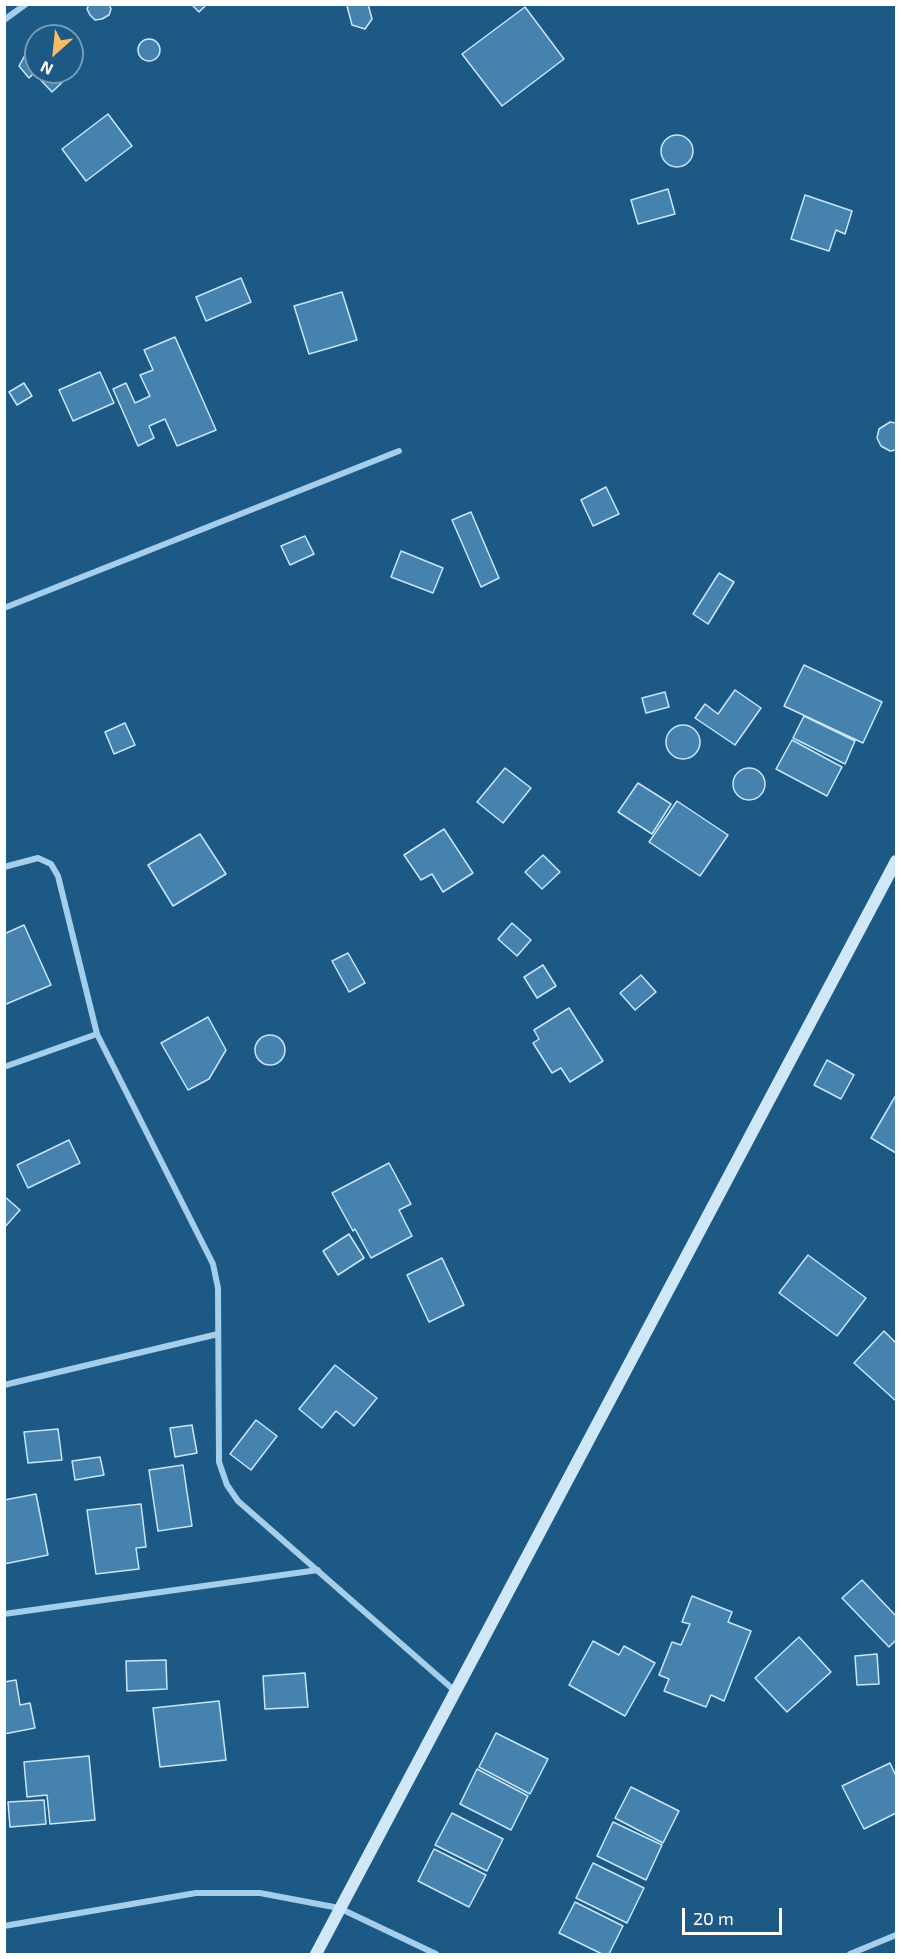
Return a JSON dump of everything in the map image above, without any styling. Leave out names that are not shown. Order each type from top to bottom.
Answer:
[{"type":"street","points":[[4,20],[26,4]]},
{"type":"street","points":[[4,608],[399,451]]},
{"type":"street","points":[[4,867],[38,858],[51,864],[58,876],[97,1034],[213,1264],[218,1288],[219,1462],[227,1485],[238,1501],[455,1691]]},
{"type":"street","points":[[316,1954],[897,861]]},
{"type":"street","points":[[4,1067],[97,1034]]},
{"type":"street","points":[[4,1385],[218,1334]]},
{"type":"street","points":[[4,1614],[318,1570]]},
{"type":"street","points":[[4,1926],[196,1893],[260,1893],[339,1908],[436,1954]]},
{"type":"street","points":[[850,1954],[897,1935]]},
{"type":"building","points":[[89,4],[109,4],[111,9],[109,15],[95,20],[87,9]]},
{"type":"building","points":[[191,4],[207,4],[199,12]]},
{"type":"building","points":[[368,4],[372,19],[365,29],[352,25],[347,6]]},
{"type":"building","points":[[525,7],[564,59],[502,106],[462,54]]},
{"type":"building","points":[[149,39],[159,46],[160,50],[153,60],[149,61],[139,54],[138,50],[145,40]]},
{"type":"building","points":[[24,57],[24,72],[19,66]]},
{"type":"building","points":[[44,84],[60,84],[52,92]]},
{"type":"building","points":[[108,114],[132,146],[86,181],[62,149]]},
{"type":"building","points":[[677,135],[688,140],[693,151],[688,162],[677,167],[666,162],[661,151],[666,140]]},
{"type":"building","points":[[668,189],[675,214],[638,224],[631,200]]},
{"type":"building","points":[[805,195],[852,211],[845,234],[836,230],[829,251],[791,239]]},
{"type":"building","points":[[241,278],[251,302],[206,321],[196,297]]},
{"type":"building","points":[[342,292],[357,340],[309,354],[294,306]]},
{"type":"building","points":[[175,337],[216,430],[177,446],[165,419],[149,426],[154,438],[138,446],[113,389],[126,383],[135,403],[150,396],[140,375],[153,370],[144,350]]},
{"type":"building","points":[[100,372],[114,403],[73,421],[59,390]]},
{"type":"building","points":[[24,383],[32,396],[17,405],[9,392]]},
{"type":"building","points":[[890,422],[896,423],[896,450],[890,451],[881,446],[877,438],[879,429]]},
{"type":"building","points":[[606,487],[619,514],[593,526],[581,500]]},
{"type":"building","points":[[471,512],[499,578],[481,587],[452,520]]},
{"type":"building","points":[[305,536],[314,554],[290,565],[281,546]]},
{"type":"building","points":[[401,551],[443,568],[433,593],[391,577]]},
{"type":"building","points":[[719,573],[734,582],[708,624],[693,614]]},
{"type":"building","points":[[804,665],[882,702],[863,743],[784,706]]},
{"type":"building","points":[[735,690],[761,708],[735,745],[695,718],[705,704],[718,714]]},
{"type":"building","points":[[665,692],[669,707],[646,713],[642,698]]},
{"type":"building","points":[[804,716],[855,741],[845,764],[793,738]]},
{"type":"building","points":[[125,723],[135,745],[114,754],[105,732]]},
{"type":"building","points":[[683,725],[695,730],[700,742],[695,754],[683,759],[671,754],[666,742],[671,730]]},
{"type":"building","points":[[792,740],[842,767],[827,796],[776,769]]},
{"type":"building","points":[[505,768],[531,788],[503,823],[477,802]]},
{"type":"building","points":[[749,768],[760,773],[765,784],[760,795],[749,800],[738,795],[733,784],[738,773]]},
{"type":"building","points":[[638,783],[671,804],[652,834],[618,812]]},
{"type":"building","points":[[677,801],[728,835],[700,876],[649,842]]},
{"type":"building","points":[[444,829],[473,873],[443,892],[432,874],[421,880],[404,855]]},
{"type":"building","points":[[200,834],[226,874],[173,906],[148,865]]},
{"type":"building","points":[[543,855],[560,872],[542,889],[525,872]]},
{"type":"building","points":[[512,923],[531,940],[517,956],[498,939]]},
{"type":"building","points":[[24,925],[51,985],[4,1005],[4,934]]},
{"type":"building","points":[[348,953],[365,983],[349,992],[332,961]]},
{"type":"building","points":[[543,965],[556,986],[537,998],[524,977]]},
{"type":"building","points":[[641,975],[656,992],[635,1010],[620,993]]},
{"type":"building","points":[[569,1008],[603,1061],[570,1082],[561,1068],[552,1073],[533,1043],[539,1039],[534,1030]]},
{"type":"building","points":[[208,1017],[226,1050],[209,1079],[188,1090],[161,1043]]},
{"type":"building","points":[[270,1035],[281,1039],[285,1050],[281,1061],[270,1065],[259,1061],[255,1050],[259,1039]]},
{"type":"building","points":[[827,1060],[854,1075],[841,1099],[814,1085]]},
{"type":"building","points":[[896,1095],[896,1153],[871,1138]]},
{"type":"building","points":[[69,1140],[80,1163],[28,1188],[17,1165]]},
{"type":"building","points":[[389,1163],[411,1204],[399,1210],[412,1236],[371,1258],[332,1193]]},
{"type":"building","points":[[4,1196],[20,1210],[4,1228]]},
{"type":"building","points":[[349,1234],[364,1258],[338,1275],[323,1251]]},
{"type":"building","points":[[808,1255],[866,1298],[837,1336],[779,1293]]},
{"type":"building","points":[[442,1258],[464,1305],[429,1322],[407,1275]]},
{"type":"building","points":[[884,1331],[896,1343],[896,1401],[854,1363]]},
{"type":"building","points":[[335,1365],[377,1398],[354,1426],[336,1411],[322,1428],[299,1409]]},
{"type":"building","points":[[256,1420],[277,1436],[251,1470],[230,1454]]},
{"type":"building","points":[[192,1425],[197,1453],[175,1457],[170,1428]]},
{"type":"building","points":[[58,1429],[62,1460],[28,1463],[24,1432]]},
{"type":"building","points":[[100,1457],[104,1475],[75,1480],[72,1461]]},
{"type":"building","points":[[183,1465],[192,1526],[158,1531],[149,1470]]},
{"type":"building","points":[[36,1494],[48,1555],[4,1564],[4,1500]]},
{"type":"building","points":[[141,1504],[146,1547],[136,1548],[139,1569],[96,1574],[87,1510]]},
{"type":"building","points":[[862,1580],[896,1616],[896,1640],[889,1647],[842,1598]]},
{"type":"building","points":[[692,1596],[732,1612],[728,1622],[751,1631],[724,1701],[711,1695],[706,1707],[664,1691],[669,1679],[659,1675],[672,1642],[681,1645],[690,1624],[682,1622]]},
{"type":"building","points":[[799,1637],[831,1672],[787,1712],[755,1678]]},
{"type":"building","points":[[593,1641],[619,1655],[624,1646],[655,1663],[625,1716],[569,1685]]},
{"type":"building","points":[[877,1654],[879,1684],[857,1685],[855,1656]]},
{"type":"building","points":[[166,1660],[167,1689],[127,1691],[126,1661]]},
{"type":"building","points":[[305,1673],[308,1707],[265,1709],[263,1676]]},
{"type":"building","points":[[16,1680],[20,1705],[30,1703],[35,1728],[4,1734],[4,1682]]},
{"type":"building","points":[[219,1701],[226,1760],[160,1767],[153,1708]]},
{"type":"building","points":[[496,1733],[548,1759],[530,1794],[479,1767]]},
{"type":"building","points":[[89,1756],[95,1820],[50,1824],[47,1795],[27,1797],[24,1762]]},
{"type":"building","points":[[890,1763],[896,1776],[896,1813],[864,1829],[842,1786]]},
{"type":"building","points":[[477,1769],[528,1796],[511,1830],[460,1804]]},
{"type":"building","points":[[631,1787],[679,1811],[663,1843],[615,1818]]},
{"type":"building","points":[[44,1800],[46,1824],[10,1827],[8,1802]]},
{"type":"building","points":[[452,1813],[503,1839],[487,1871],[435,1845]]},
{"type":"building","points":[[613,1822],[662,1845],[646,1880],[597,1856]]},
{"type":"building","points":[[434,1849],[486,1875],[469,1907],[418,1881]]},
{"type":"building","points":[[593,1863],[644,1888],[627,1923],[576,1898]]},
{"type":"building","points":[[575,1902],[623,1926],[609,1954],[602,1954],[559,1933]]}]
